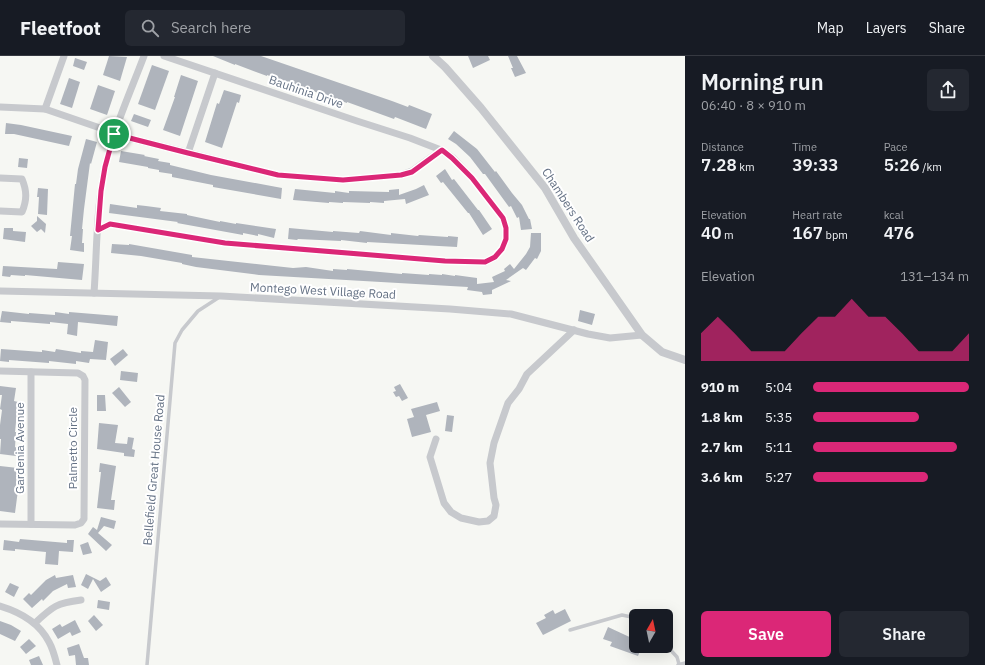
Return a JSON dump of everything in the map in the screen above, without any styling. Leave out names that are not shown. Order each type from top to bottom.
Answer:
[{"type":"street","points":[[45,109],[64,56]]},
{"type":"street","points":[[94,293],[101,191],[105,167],[114,134],[144,56]]},
{"type":"street","name":"Bauhinia Drive","points":[[164,56],[442,150]]},
{"type":"street","name":"Chambers Road","points":[[433,56],[445,67],[481,108],[545,188],[574,238],[642,335],[662,352],[685,360]]},
{"type":"street","points":[[188,153],[215,73]]},
{"type":"street","points":[[0,107],[45,109],[114,134],[278,175],[343,180],[401,175],[412,172],[442,150],[472,178],[503,218],[506,228],[506,239],[502,249],[495,257],[485,262],[445,261],[225,243],[110,224],[98,230]]},
{"type":"street","points":[[0,178],[22,179],[26,195],[22,212],[0,211]]},
{"type":"street","name":"Montego West Village Road","points":[[0,291],[221,296],[450,309],[510,314],[610,338],[642,335]]},
{"type":"street","points":[[436,439],[430,457],[444,503],[451,512],[461,518],[479,522],[488,521],[494,516],[496,505],[490,463],[494,443],[508,403],[519,389],[526,374],[574,330]]},
{"type":"street","name":"Palmetto Circle","points":[[0,371],[78,373],[83,376],[85,380],[84,519],[75,525],[0,524]]},
{"type":"street","name":"Gardenia Avenue","points":[[31,372],[31,524]]},
{"type":"street","points":[[35,623],[51,608],[63,602],[81,600]]},
{"type":"street","points":[[0,606],[14,610],[35,623],[49,642],[57,665]]},
{"type":"lane","name":"Bellefield Great House Road","points":[[147,665],[175,343],[182,330],[198,311],[221,296]]},
{"type":"lane","points":[[570,630],[622,615],[629,616]]},
{"type":"lane","points":[[673,653],[677,658],[678,665],[685,663]]},
{"type":"building","points":[[109,56],[127,57],[120,81],[103,75]]},
{"type":"building","points":[[213,56],[261,56],[432,114],[426,129],[395,117],[394,119],[267,76]]},
{"type":"building","points":[[468,56],[488,56],[490,60],[473,68]]},
{"type":"building","points":[[508,56],[517,56],[526,73],[515,77]]},
{"type":"building","points":[[75,58],[87,62],[84,70],[73,66]]},
{"type":"building","points":[[152,65],[169,71],[155,110],[138,104]]},
{"type":"building","points":[[181,75],[198,81],[180,136],[163,130]]},
{"type":"building","points":[[69,78],[80,82],[72,108],[60,104]]},
{"type":"building","points":[[98,85],[115,91],[107,115],[90,109]]},
{"type":"building","points":[[224,90],[241,95],[239,103],[237,102],[222,148],[205,142],[217,103],[219,104]]},
{"type":"building","points":[[134,114],[151,120],[148,127],[131,121]]},
{"type":"building","points":[[6,123],[72,136],[69,146],[14,134],[5,134]]},
{"type":"building","points":[[454,131],[477,149],[495,172],[496,171],[522,205],[530,219],[532,229],[521,230],[519,217],[517,218],[511,206],[509,207],[485,174],[483,174],[470,157],[448,139]]},
{"type":"building","points":[[86,139],[97,142],[91,164],[90,163],[84,209],[82,243],[84,243],[84,252],[70,250],[72,236],[70,236],[75,184]]},
{"type":"building","points":[[121,151],[145,155],[144,156],[159,159],[158,161],[170,163],[170,165],[211,175],[282,188],[281,199],[213,187],[213,185],[172,177],[172,174],[159,172],[159,170],[148,167],[119,162]]},
{"type":"building","points":[[19,158],[28,159],[27,168],[18,167]]},
{"type":"building","points":[[445,169],[452,180],[454,179],[479,210],[492,229],[483,235],[469,213],[443,182],[441,183],[436,176]]},
{"type":"building","points":[[424,185],[429,195],[406,204],[405,199],[384,201],[384,203],[329,203],[293,200],[295,189],[349,193],[349,191],[389,192],[389,190],[399,189],[399,195]]},
{"type":"building","points":[[38,188],[48,189],[47,215],[38,214]]},
{"type":"building","points":[[110,204],[137,208],[137,205],[161,208],[160,211],[187,214],[220,222],[276,229],[274,238],[258,234],[258,236],[243,233],[243,235],[177,223],[178,222],[109,213]]},
{"type":"building","points":[[37,216],[46,224],[45,233],[41,229],[37,232],[31,226],[37,221]]},
{"type":"building","points":[[4,228],[13,228],[13,231],[26,232],[25,242],[3,239]]},
{"type":"building","points":[[289,228],[333,232],[359,233],[360,231],[391,235],[391,233],[418,236],[458,237],[457,247],[367,243],[341,240],[297,240],[288,239]]},
{"type":"building","points":[[531,233],[541,233],[541,251],[537,259],[535,258],[526,270],[523,268],[506,280],[511,281],[492,290],[492,294],[483,295],[482,292],[467,290],[468,287],[259,275],[196,267],[141,256],[111,253],[112,244],[129,244],[192,255],[192,257],[293,268],[306,267],[333,271],[333,269],[347,269],[402,274],[455,275],[477,278],[477,284],[494,282],[492,277],[505,271],[504,269],[510,264],[514,269],[530,247]]},
{"type":"building","points":[[58,262],[84,264],[82,280],[25,275],[11,275],[10,277],[2,276],[3,266],[57,269]]},
{"type":"building","points":[[580,310],[595,314],[592,325],[578,321]]},
{"type":"building","points":[[2,311],[55,315],[55,312],[69,314],[69,312],[118,316],[117,326],[78,322],[77,336],[67,334],[68,324],[50,322],[50,324],[11,321],[11,323],[0,322]]},
{"type":"building","points":[[95,340],[108,342],[106,360],[90,359],[89,363],[76,361],[76,364],[49,361],[49,363],[9,360],[9,362],[0,361],[1,349],[42,352],[42,350],[55,352],[56,349],[81,353],[81,351],[93,352]]},
{"type":"building","points":[[123,349],[128,355],[115,366],[110,359]]},
{"type":"building","points":[[121,371],[138,373],[137,382],[120,380]]},
{"type":"building","points":[[400,384],[408,398],[402,401],[399,396],[396,397],[393,392],[396,391],[394,387]]},
{"type":"building","points":[[0,386],[16,388],[14,401],[18,402],[15,432],[15,447],[17,448],[16,456],[0,454],[0,425],[2,410],[0,409],[2,395],[0,395]]},
{"type":"building","points":[[119,387],[131,402],[125,407],[112,393]]},
{"type":"building","points":[[97,395],[105,395],[106,411],[97,411]]},
{"type":"building","points":[[437,402],[440,411],[426,415],[431,432],[412,437],[407,419],[414,417],[411,409]]},
{"type":"building","points":[[447,415],[454,416],[452,432],[445,431]]},
{"type":"building","points":[[99,423],[118,425],[115,443],[127,444],[128,437],[134,438],[132,449],[135,450],[134,457],[124,456],[124,453],[97,449]]},
{"type":"building","points":[[100,463],[116,466],[111,500],[115,500],[114,510],[97,508],[101,472],[99,472]]},
{"type":"building","points":[[0,466],[18,468],[16,486],[18,490],[15,513],[0,511]]},
{"type":"building","points":[[101,517],[116,521],[114,529],[104,526],[98,533],[112,545],[106,551],[88,534],[93,527],[97,530]]},
{"type":"building","points":[[20,539],[67,543],[67,540],[74,540],[73,552],[59,551],[58,565],[45,564],[46,552],[15,549],[15,551],[3,550],[4,540],[19,542]]},
{"type":"building","points":[[88,542],[92,553],[83,555],[80,545]]},
{"type":"building","points":[[86,574],[100,581],[106,577],[111,585],[101,592],[93,579],[88,589],[81,585]]},
{"type":"building","points":[[55,575],[56,578],[73,575],[76,587],[68,588],[67,584],[53,591],[43,601],[42,599],[32,608],[23,599],[29,593],[31,595],[46,580]]},
{"type":"building","points":[[10,583],[19,587],[14,597],[5,592]]},
{"type":"building","points":[[98,600],[110,602],[109,610],[97,608]]},
{"type":"building","points":[[565,609],[571,621],[543,635],[536,623],[546,618],[544,615],[553,610],[555,614]]},
{"type":"building","points":[[94,615],[103,625],[96,631],[88,621]]},
{"type":"building","points":[[75,620],[81,632],[72,636],[70,632],[58,639],[52,629],[60,624],[62,627]]},
{"type":"building","points":[[0,621],[21,631],[15,641],[0,634]]},
{"type":"building","points":[[608,627],[629,637],[629,653],[610,646],[612,642],[603,639]]},
{"type":"building","points":[[29,639],[36,646],[26,654],[20,647]]},
{"type":"building","points":[[79,644],[84,658],[88,658],[89,665],[76,665],[75,655],[69,656],[67,648]]},
{"type":"building","points":[[630,653],[639,653],[638,656]]},
{"type":"building","points":[[39,656],[43,665],[31,665],[29,660]]},
{"type":"route","points":[[114,134],[278,175],[343,180],[380,178],[412,172],[442,150],[472,178],[503,218],[506,228],[506,239],[502,249],[495,257],[485,262],[445,261],[225,243],[110,224],[98,230],[101,191],[105,167],[114,134]]}]
